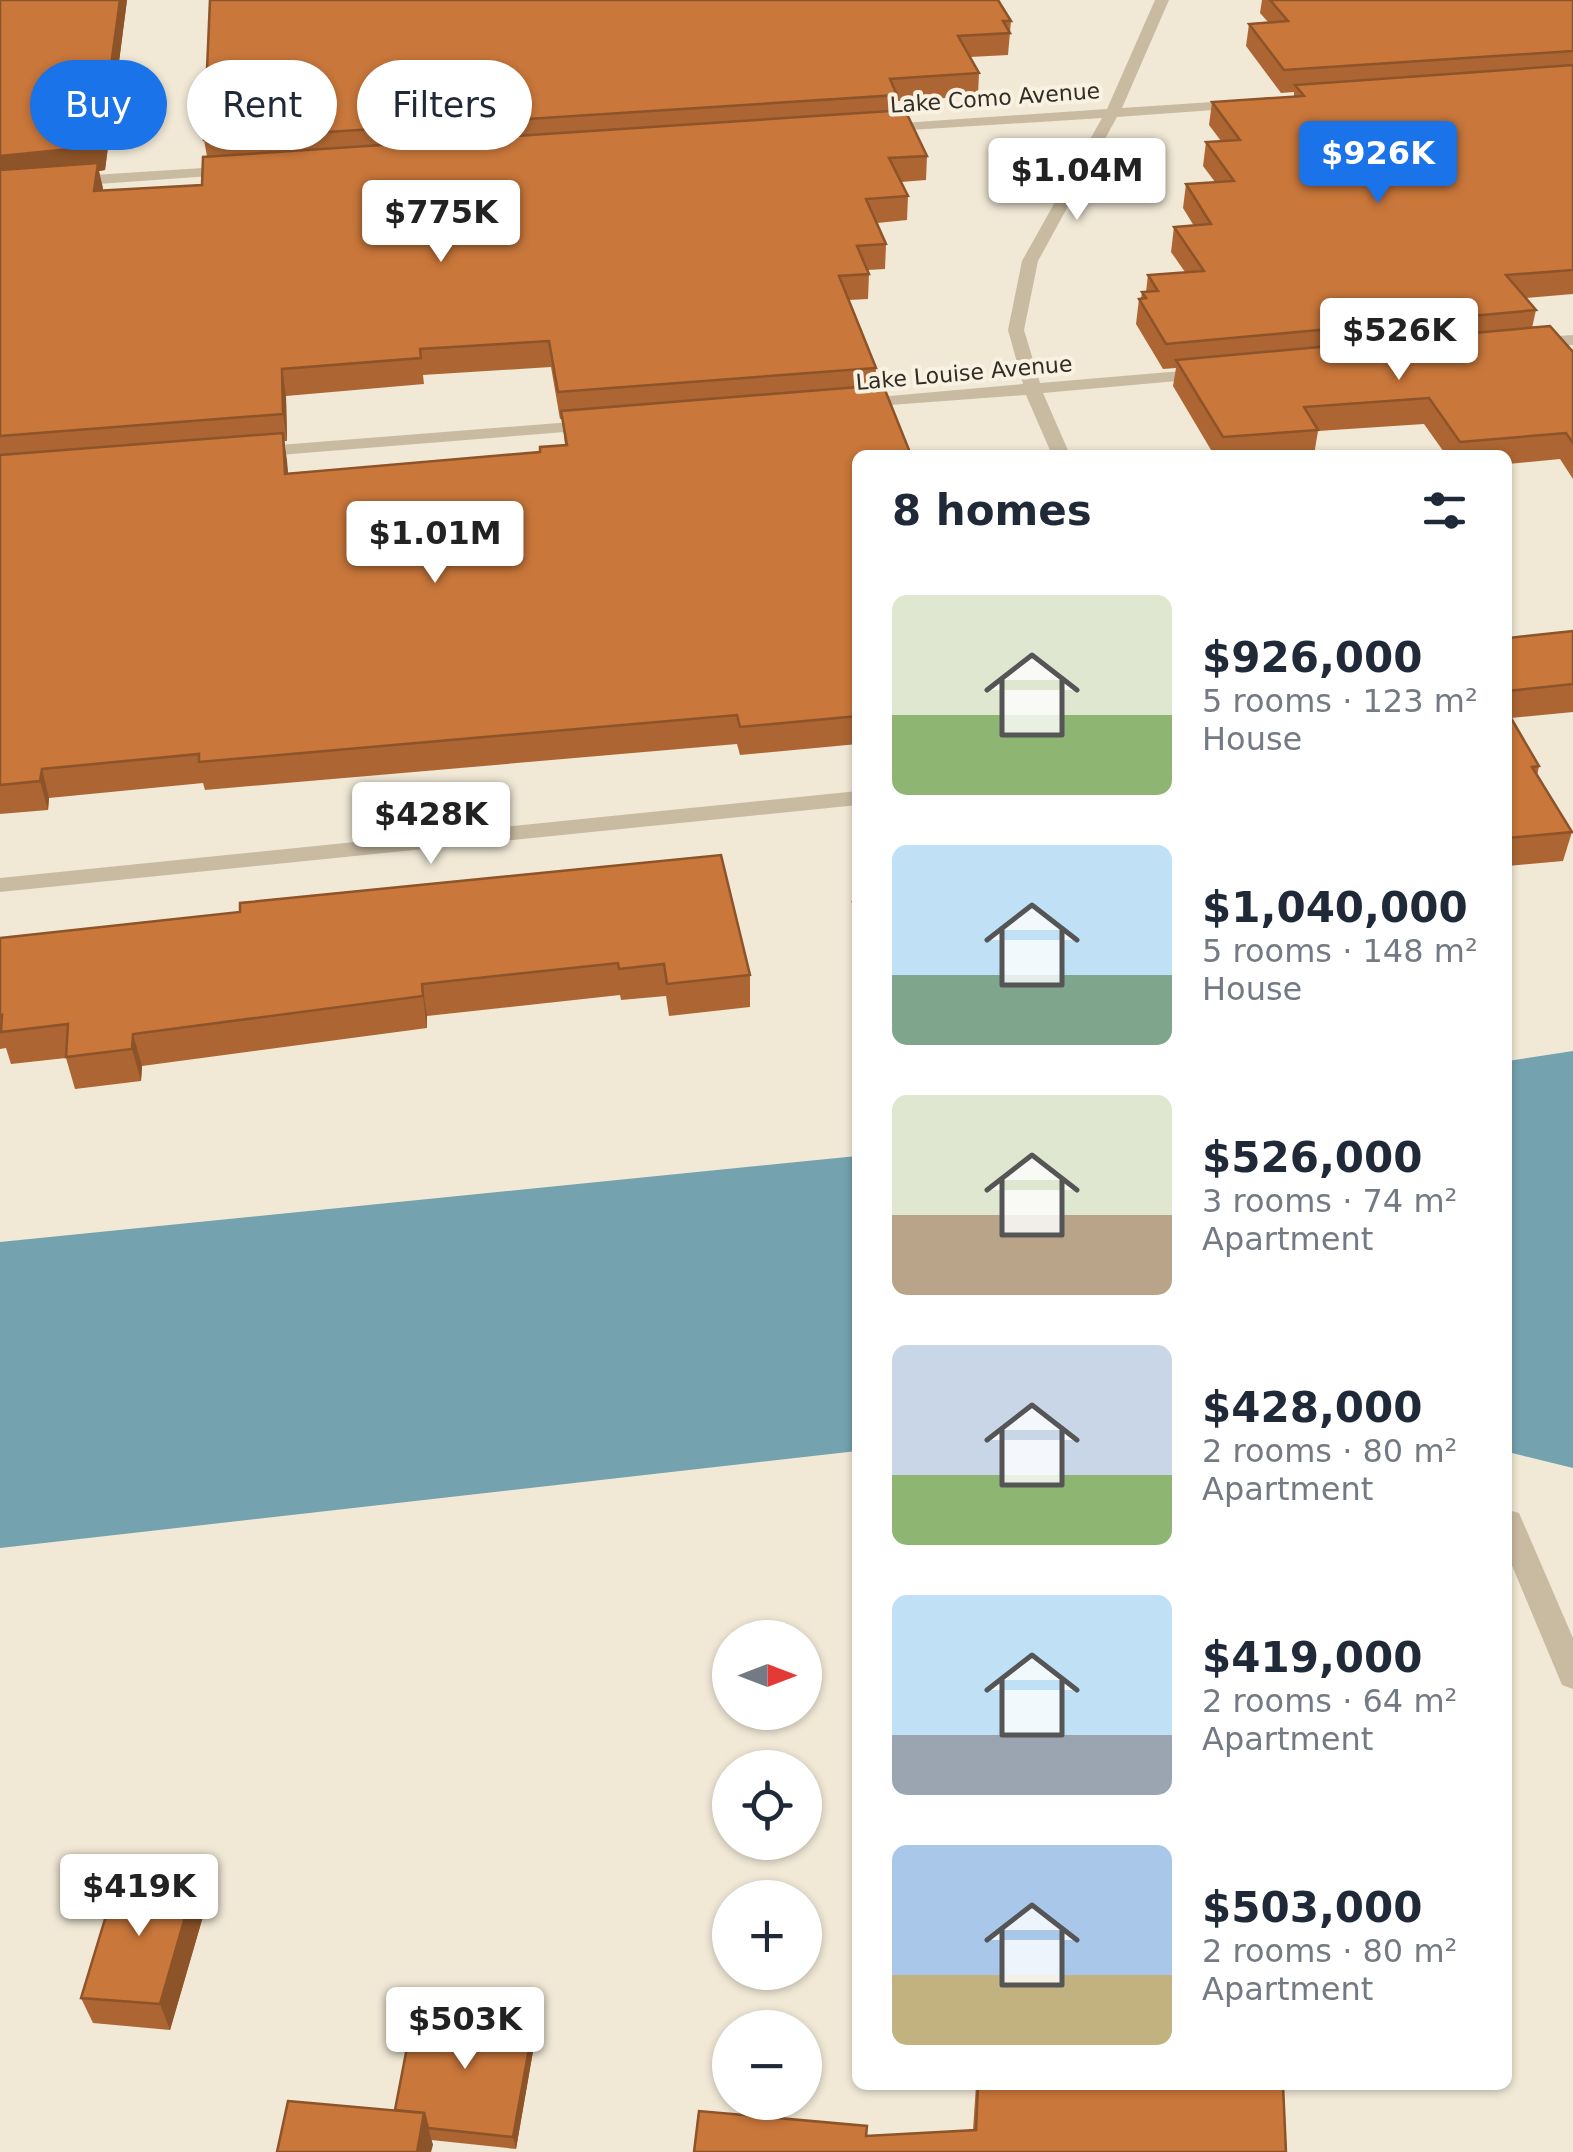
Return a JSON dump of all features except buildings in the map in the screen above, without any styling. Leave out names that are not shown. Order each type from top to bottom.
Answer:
[{"type":"street","points":[[1059,450],[1034,390],[1016,330],[1030,261],[1112,113],[1162,0]]},
{"type":"street","name":"Lake Como Avenue","points":[[854,130],[1266,102]]},
{"type":"street","points":[[0,186],[258,169]]},
{"type":"street","points":[[1502,346],[1573,340]]},
{"type":"street","name":"Lake Louise Avenue","points":[[835,406],[1229,372]]},
{"type":"street","points":[[238,454],[616,423]]},
{"type":"street","points":[[0,884],[852,799]]},
{"type":"street","points":[[1512,1531],[1573,1675]]},
{"type":"water","points":[[1573,1051],[1573,1468],[1512,1453],[1512,1060]]},
{"type":"water","points":[[852,1157],[852,1452],[0,1548],[0,1242]]}]
